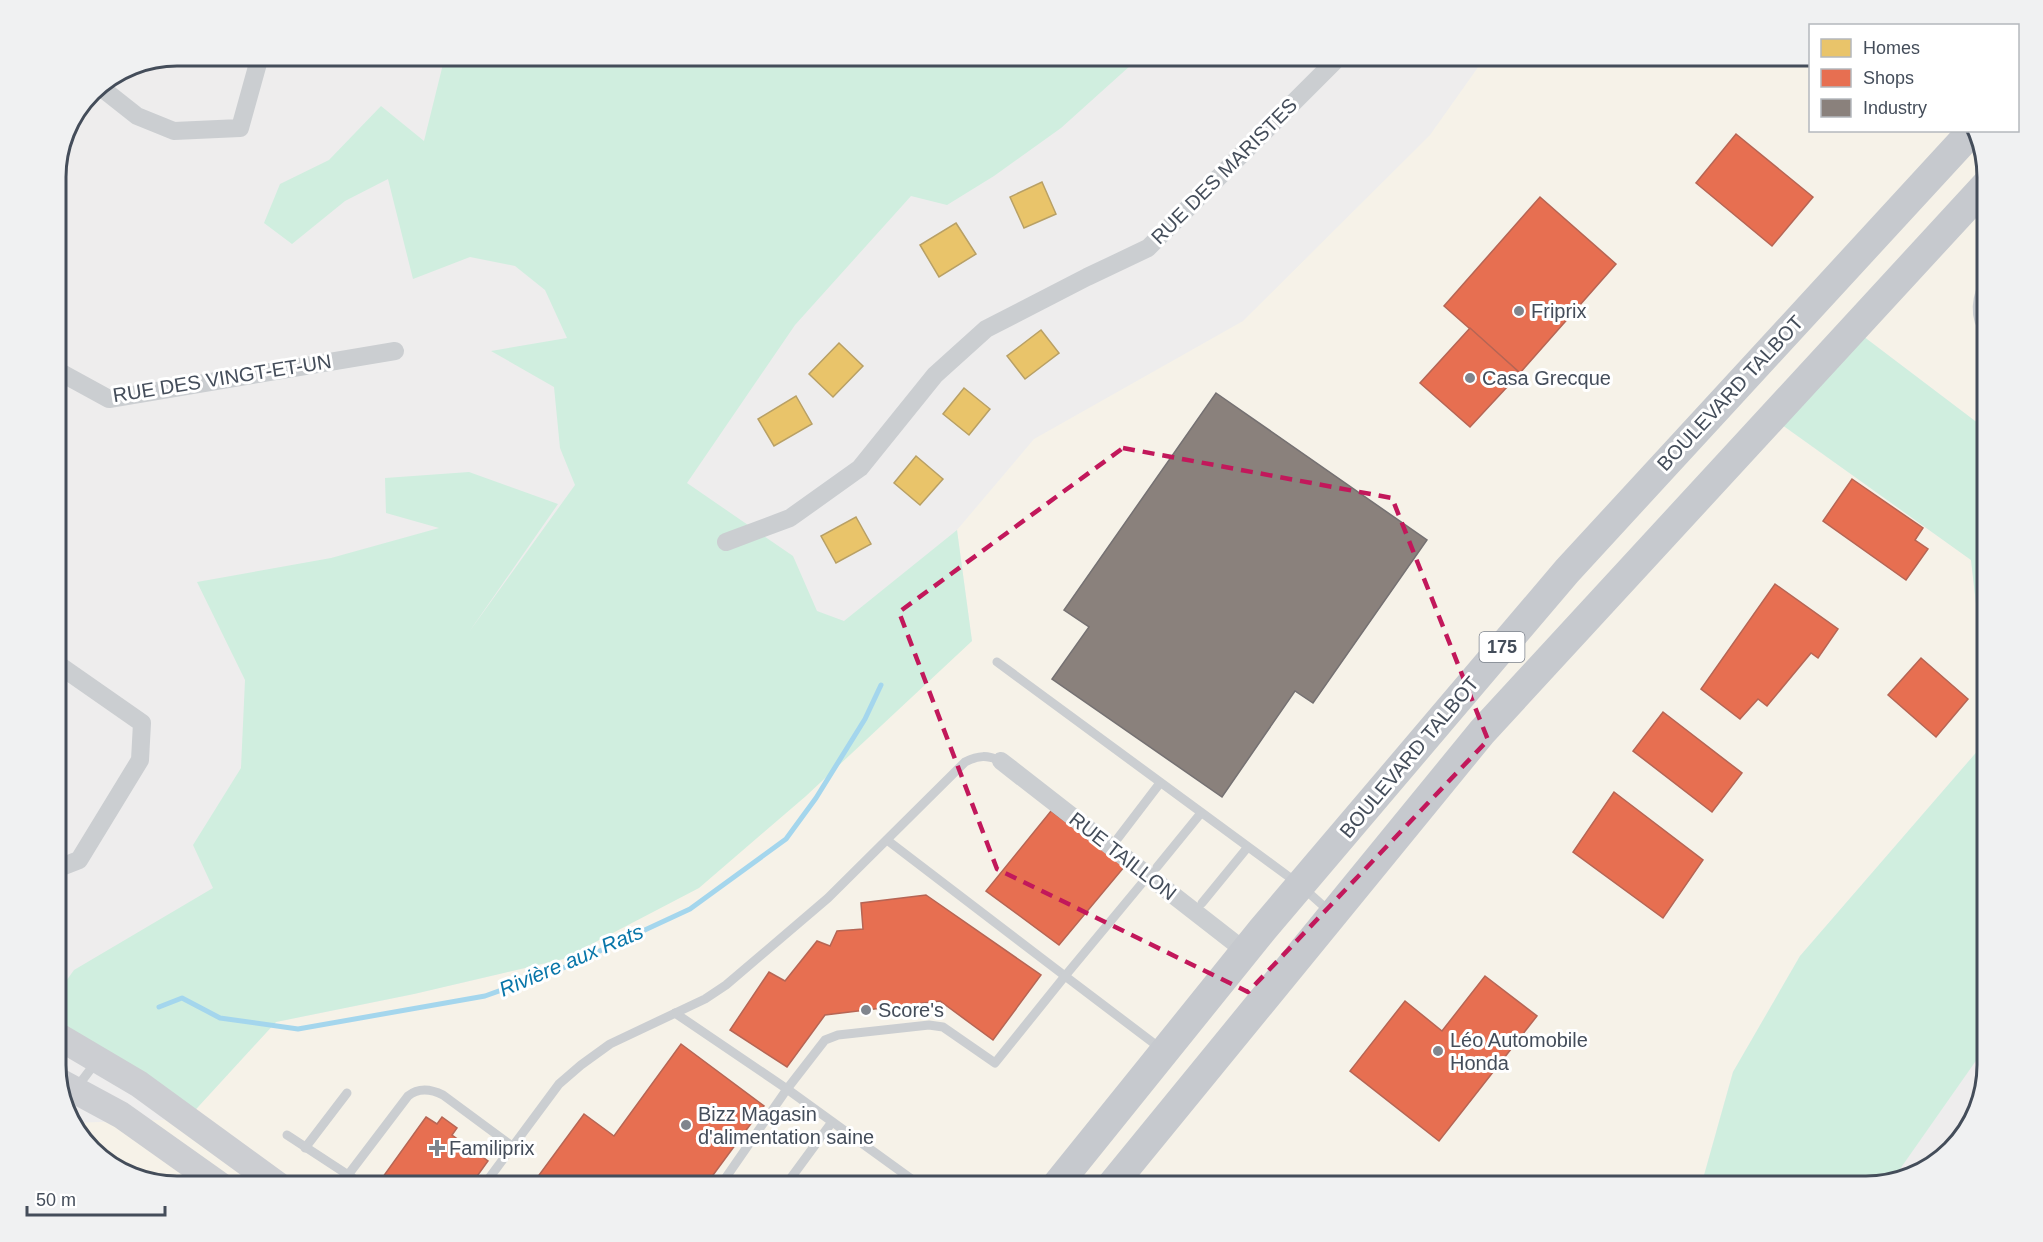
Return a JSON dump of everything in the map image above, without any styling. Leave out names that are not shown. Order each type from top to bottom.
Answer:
[{"type":"main road","name":"BOULEVARD TALBOT","points":[[1064,1176],[1245,951],[1567,571],[1969,135]]},
{"type":"main road","name":"BOULEVARD TALBOT","points":[[1119,1176],[1482,732],[1977,201]]},
{"type":"main road","points":[[66,1041],[139,1084],[265,1176]]},
{"type":"main road","points":[[70,1094],[121,1115],[207,1176]]},
{"type":"street","points":[[107,92],[137,116],[174,131],[240,128],[257,66]]},
{"type":"street","name":"RUE DES MARISTES","points":[[726,542],[790,518],[860,468],[935,375],[986,329],[1148,248],[1330,66]]},
{"type":"street","name":"RUE DES VINGT-ET-UN","points":[[66,375],[109,399],[395,351]]},
{"type":"street","points":[[66,670],[142,723],[140,760],[79,860],[66,865]]},
{"type":"street","name":"RUE TAILLON","points":[[1001,761],[1152,871],[1245,951]]},
{"type":"lane","points":[[1977,297],[1977,313]]},
{"type":"lane","points":[[998,663],[1300,885],[1334,914]]},
{"type":"lane","points":[[493,1176],[512,1146],[559,1084],[581,1065],[610,1044],[705,999],[726,985],[828,898],[965,762],[978,756],[991,756],[1001,761]]},
{"type":"lane","points":[[1118,838],[1160,783]]},
{"type":"lane","points":[[727,1176],[787,1089],[825,1040],[838,1035],[929,1025],[943,1028],[995,1063],[1201,813]]},
{"type":"lane","points":[[887,840],[1165,1051]]},
{"type":"lane","points":[[1202,903],[1247,848]]},
{"type":"lane","points":[[675,1013],[787,1089],[907,1176]]},
{"type":"lane","points":[[69,1089],[98,1060]]},
{"type":"lane","points":[[287,1135],[348,1175],[408,1095],[419,1090],[443,1095],[512,1146]]},
{"type":"lane","points":[[305,1148],[347,1093]]},
{"type":"lane","points":[[792,1176],[832,1122]]},
{"type":"highlighted area","points":[[1123,448],[1392,498],[1488,740],[1248,992],[997,869],[899,612]]},
{"type":"shaded area","points":[[1479,66],[1809,66],[1809,132],[1968,132],[1975,155],[1977,170],[1977,422],[1855,330],[1771,417],[1971,560],[1977,612],[1977,752],[1800,956],[1733,1072],[1704,1176],[177,1176],[135,1168],[109,1153],[89,1133],[83,1123],[187,1119],[276,1022],[414,994],[563,959],[972,641],[957,530],[1034,439],[1243,321],[1430,135]]},
{"type":"green space","points":[[443,66],[1130,66],[1061,128],[994,176],[947,205],[911,196],[795,325],[687,483],[793,556],[817,611],[844,621],[957,530],[972,641],[806,796],[699,888],[563,959],[414,994],[276,1022],[187,1119],[66,1041],[66,981],[74,970],[213,888],[193,845],[241,768],[245,680],[197,582],[331,558],[439,528],[386,513],[385,478],[469,472],[558,504],[469,632],[575,485],[560,448],[554,387],[491,351],[567,338],[545,290],[515,266],[470,257],[413,279],[388,179],[345,201],[292,244],[264,223],[280,184],[329,160],[381,106],[424,141]]},
{"type":"green space","points":[[1855,330],[1977,422],[1977,612],[1971,560],[1771,417]]},
{"type":"green space","points":[[1977,752],[1977,1059],[1899,1171],[1866,1176],[1704,1176],[1733,1072],[1800,956]]},
{"type":"building: Homes","points":[[1042,182],[1056,214],[1024,228],[1010,197]]},
{"type":"building: Homes","points":[[956,223],[976,254],[939,277],[920,245]]},
{"type":"building: Homes","points":[[1041,330],[1059,353],[1025,379],[1007,356]]},
{"type":"building: Homes","points":[[839,343],[863,366],[833,397],[809,374]]},
{"type":"building: Homes","points":[[964,388],[990,409],[969,435],[943,414]]},
{"type":"building: Homes","points":[[796,396],[812,424],[774,446],[758,419]]},
{"type":"building: Homes","points":[[916,456],[943,479],[920,505],[894,483]]},
{"type":"building: Homes","points":[[856,517],[871,544],[836,563],[821,536]]},
{"type":"building: Shops","points":[[1736,134],[1813,197],[1772,246],[1696,183]]},
{"type":"building: Shops","points":[[1540,197],[1616,264],[1520,373],[1444,306]]},
{"type":"building: Shops","name":"Casa Grecque","points":[[1470,328],[1520,373],[1470,427],[1420,383]]},
{"type":"building: Shops","points":[[1852,479],[1923,528],[1915,540],[1928,549],[1906,580],[1823,521]]},
{"type":"building: Shops","points":[[1775,584],[1838,629],[1818,658],[1811,653],[1767,706],[1758,699],[1740,719],[1701,689]]},
{"type":"building: Shops","points":[[1921,658],[1968,699],[1936,737],[1888,695]]},
{"type":"building: Shops","points":[[1663,712],[1742,773],[1712,812],[1633,751]]},
{"type":"building: Shops","points":[[1614,792],[1703,860],[1663,918],[1573,852]]},
{"type":"building: Shops","points":[[1051,811],[1125,866],[1059,945],[986,891]]},
{"type":"building: Shops","points":[[926,895],[1041,975],[993,1040],[940,1001],[825,1015],[787,1067],[730,1030],[769,972],[785,981],[817,941],[830,946],[837,931],[863,929],[861,903]]},
{"type":"building: Shops","name":"Léo Automobile Honda","points":[[1485,976],[1537,1016],[1439,1141],[1350,1071],[1405,1001],[1442,1031]]},
{"type":"building: Shops","name":"Bizz Magasin d'alimentation saine","points":[[681,1044],[764,1106],[712,1176],[538,1176],[584,1114],[614,1136]]},
{"type":"building: Shops","name":"Familiprix","points":[[426,1117],[437,1124],[442,1117],[457,1128],[452,1135],[488,1161],[477,1176],[384,1176]]},
{"type":"building: Industry","points":[[1216,393],[1427,540],[1313,703],[1295,691],[1222,797],[1052,679],[1089,627],[1064,610]]},
{"type":"waterway","name":"Rivière aux Rats","points":[[159,1007],[182,998],[220,1018],[298,1029],[485,996],[563,968],[690,909],[786,839],[816,798],[865,719],[881,685]]},
{"type":"place","name":"Friprix","points":[[1519,311]]},
{"type":"place","name":"Casa Grecque","points":[[1470,378]]},
{"type":"place","name":"Score's","points":[[866,1010]]},
{"type":"place","name":"Léo Automobile Honda","points":[[1438,1051]]},
{"type":"place","name":"Bizz Magasin d'alimentation saine","points":[[686,1125]]},
{"type":"place","name":"Familiprix","points":[[437,1148]]}]
